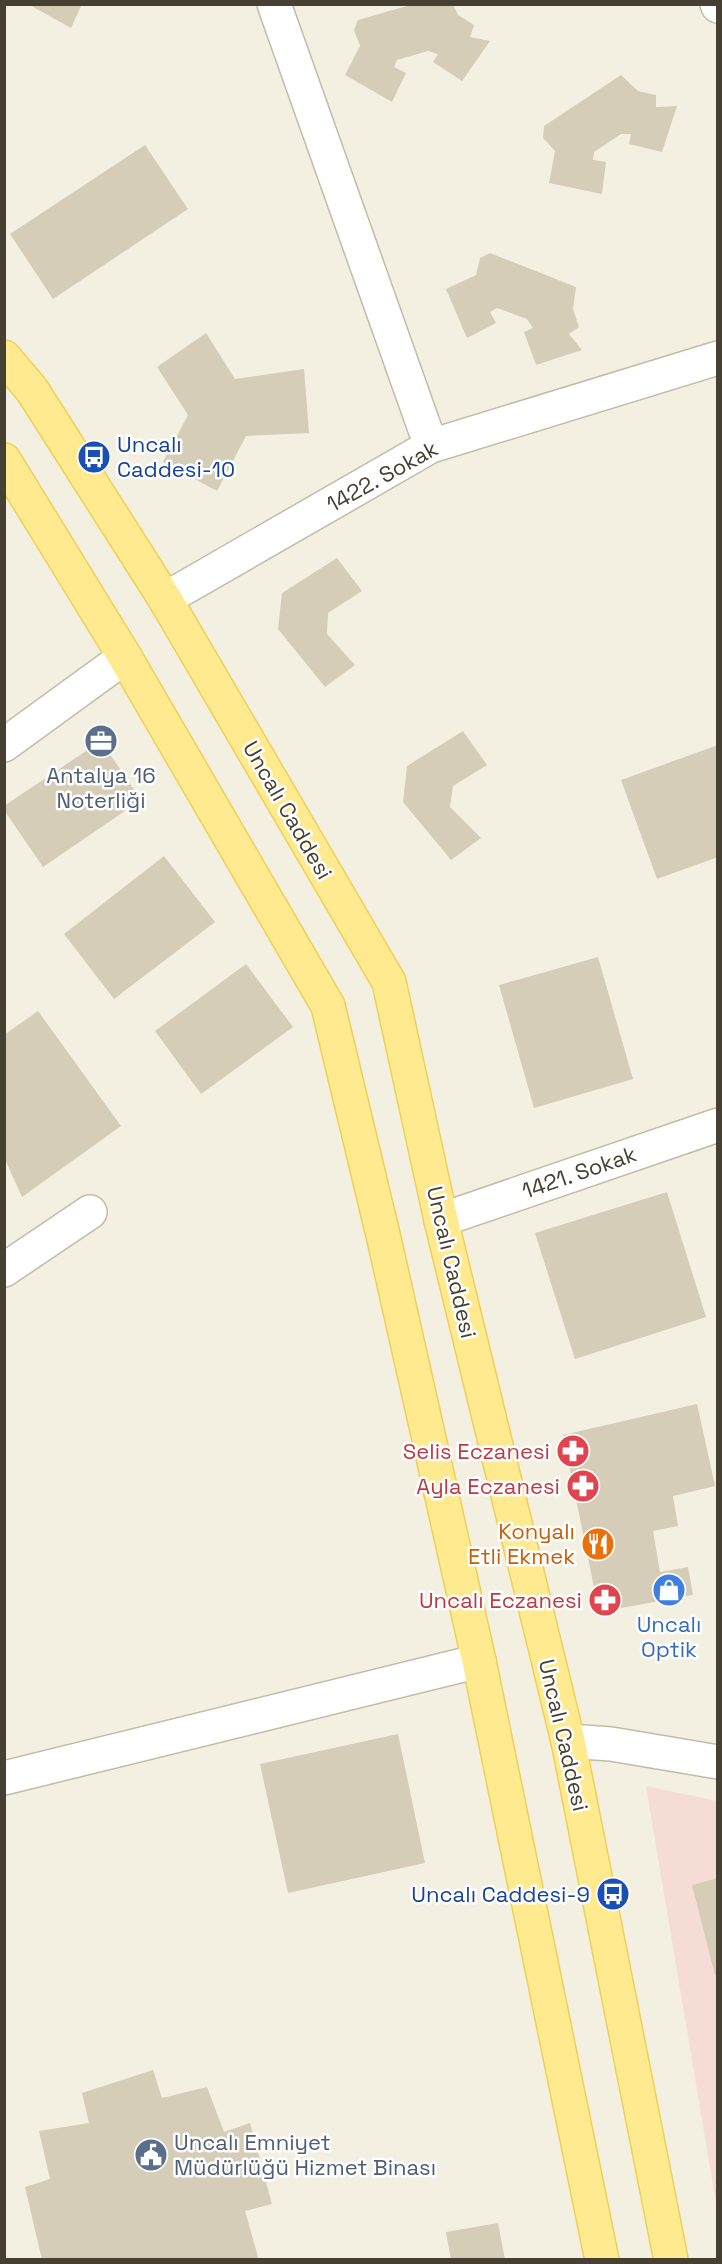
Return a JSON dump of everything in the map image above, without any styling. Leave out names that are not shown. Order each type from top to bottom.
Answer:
[{"type":"main road","name":"Uncalı Caddesi","points":[[4,357],[32,390],[165,599],[389,982],[441,1220],[568,1741],[671,2259]]},
{"type":"main road","points":[[4,459],[125,657],[328,1006],[384,1239],[479,1661],[602,2259]]},
{"type":"street","points":[[274,4],[431,446]]},
{"type":"street","name":"1422. Sokak","points":[[165,599],[431,446],[717,358]]},
{"type":"street","points":[[4,745],[125,657]]},
{"type":"street","name":"1421. Sokak","points":[[441,1220],[717,1125]]},
{"type":"street","points":[[4,1269],[90,1212]]},
{"type":"street","points":[[4,1778],[479,1661]]},
{"type":"street","points":[[568,1741],[611,1744],[717,1762]]},
{"type":"shaded area","points":[[646,1786],[717,1801],[717,2209]]},
{"type":"building","points":[[28,4],[82,4],[71,28]]},
{"type":"building","points":[[414,4],[453,4],[458,15],[474,25],[470,37],[490,41],[462,81],[433,62],[438,54],[428,51],[397,60],[394,67],[406,73],[392,102],[345,75],[360,46],[354,30],[358,20]]},
{"type":"building","points":[[621,75],[638,91],[656,95],[656,107],[677,106],[662,152],[629,144],[631,134],[621,134],[594,152],[593,160],[606,162],[602,194],[549,183],[555,151],[543,138],[544,126]]},
{"type":"building","points":[[145,145],[188,209],[53,299],[10,234]]},
{"type":"building","points":[[490,253],[576,287],[573,309],[579,327],[569,334],[582,350],[536,365],[524,332],[533,328],[527,319],[497,308],[490,312],[496,323],[467,338],[446,289],[476,275],[480,258]]},
{"type":"building","points":[[206,333],[235,379],[304,369],[309,433],[246,436],[217,491],[163,462],[188,415],[157,367]]},
{"type":"building","points":[[337,558],[362,591],[328,613],[327,634],[355,665],[325,687],[278,629],[282,593]]},
{"type":"building","points":[[463,731],[487,765],[453,786],[450,807],[481,838],[451,860],[403,802],[407,766]]},
{"type":"building","points":[[101,741],[141,800],[43,867],[4,810],[4,806]]},
{"type":"building","points":[[718,745],[718,857],[657,879],[621,780]]},
{"type":"building","points":[[164,856],[215,922],[114,999],[64,934]]},
{"type":"building","points":[[598,957],[633,1079],[534,1108],[499,985]]},
{"type":"building","points":[[246,964],[293,1027],[201,1094],[155,1031]]},
{"type":"building","points":[[38,1011],[121,1126],[22,1197],[4,1157],[4,1035]]},
{"type":"building","points":[[667,1192],[706,1317],[575,1359],[535,1233]]},
{"type":"building","points":[[697,1404],[715,1486],[673,1496],[678,1526],[653,1531],[660,1572],[688,1567],[693,1595],[599,1612],[563,1435]]},
{"type":"building","points":[[398,1734],[425,1863],[288,1893],[260,1764]]},
{"type":"building","points":[[718,1878],[718,1974],[715,1975],[692,1885]]},
{"type":"building","name":"Uncalı Emniyet Müdürlüğü Hizmet Binası","points":[[153,2070],[162,2098],[207,2087],[224,2132],[250,2123],[272,2204],[245,2211],[259,2260],[42,2260],[25,2187],[50,2179],[39,2131],[89,2123],[82,2093]]},
{"type":"building","points":[[498,2223],[505,2260],[451,2260],[446,2232]]},
{"type":"place","name":"Uncalı Caddesi-10","points":[[94,457]]},
{"type":"place","name":"Antalya 16 Noterliği","points":[[101,741]]},
{"type":"place","name":"Selis Eczanesi","points":[[573,1451]]},
{"type":"place","name":"Ayla Eczanesi","points":[[583,1486]]},
{"type":"place","name":"Konyalı Etli Ekmek","points":[[598,1544]]},
{"type":"place","name":"Uncalı Optik","points":[[669,1590]]},
{"type":"place","name":"Uncalı Eczanesi","points":[[605,1600]]},
{"type":"place","name":"Uncalı Caddesi-9","points":[[613,1894]]},
{"type":"place","name":"Uncalı Emniyet Müdürlüğü Hizmet Binası","points":[[151,2155]]}]
